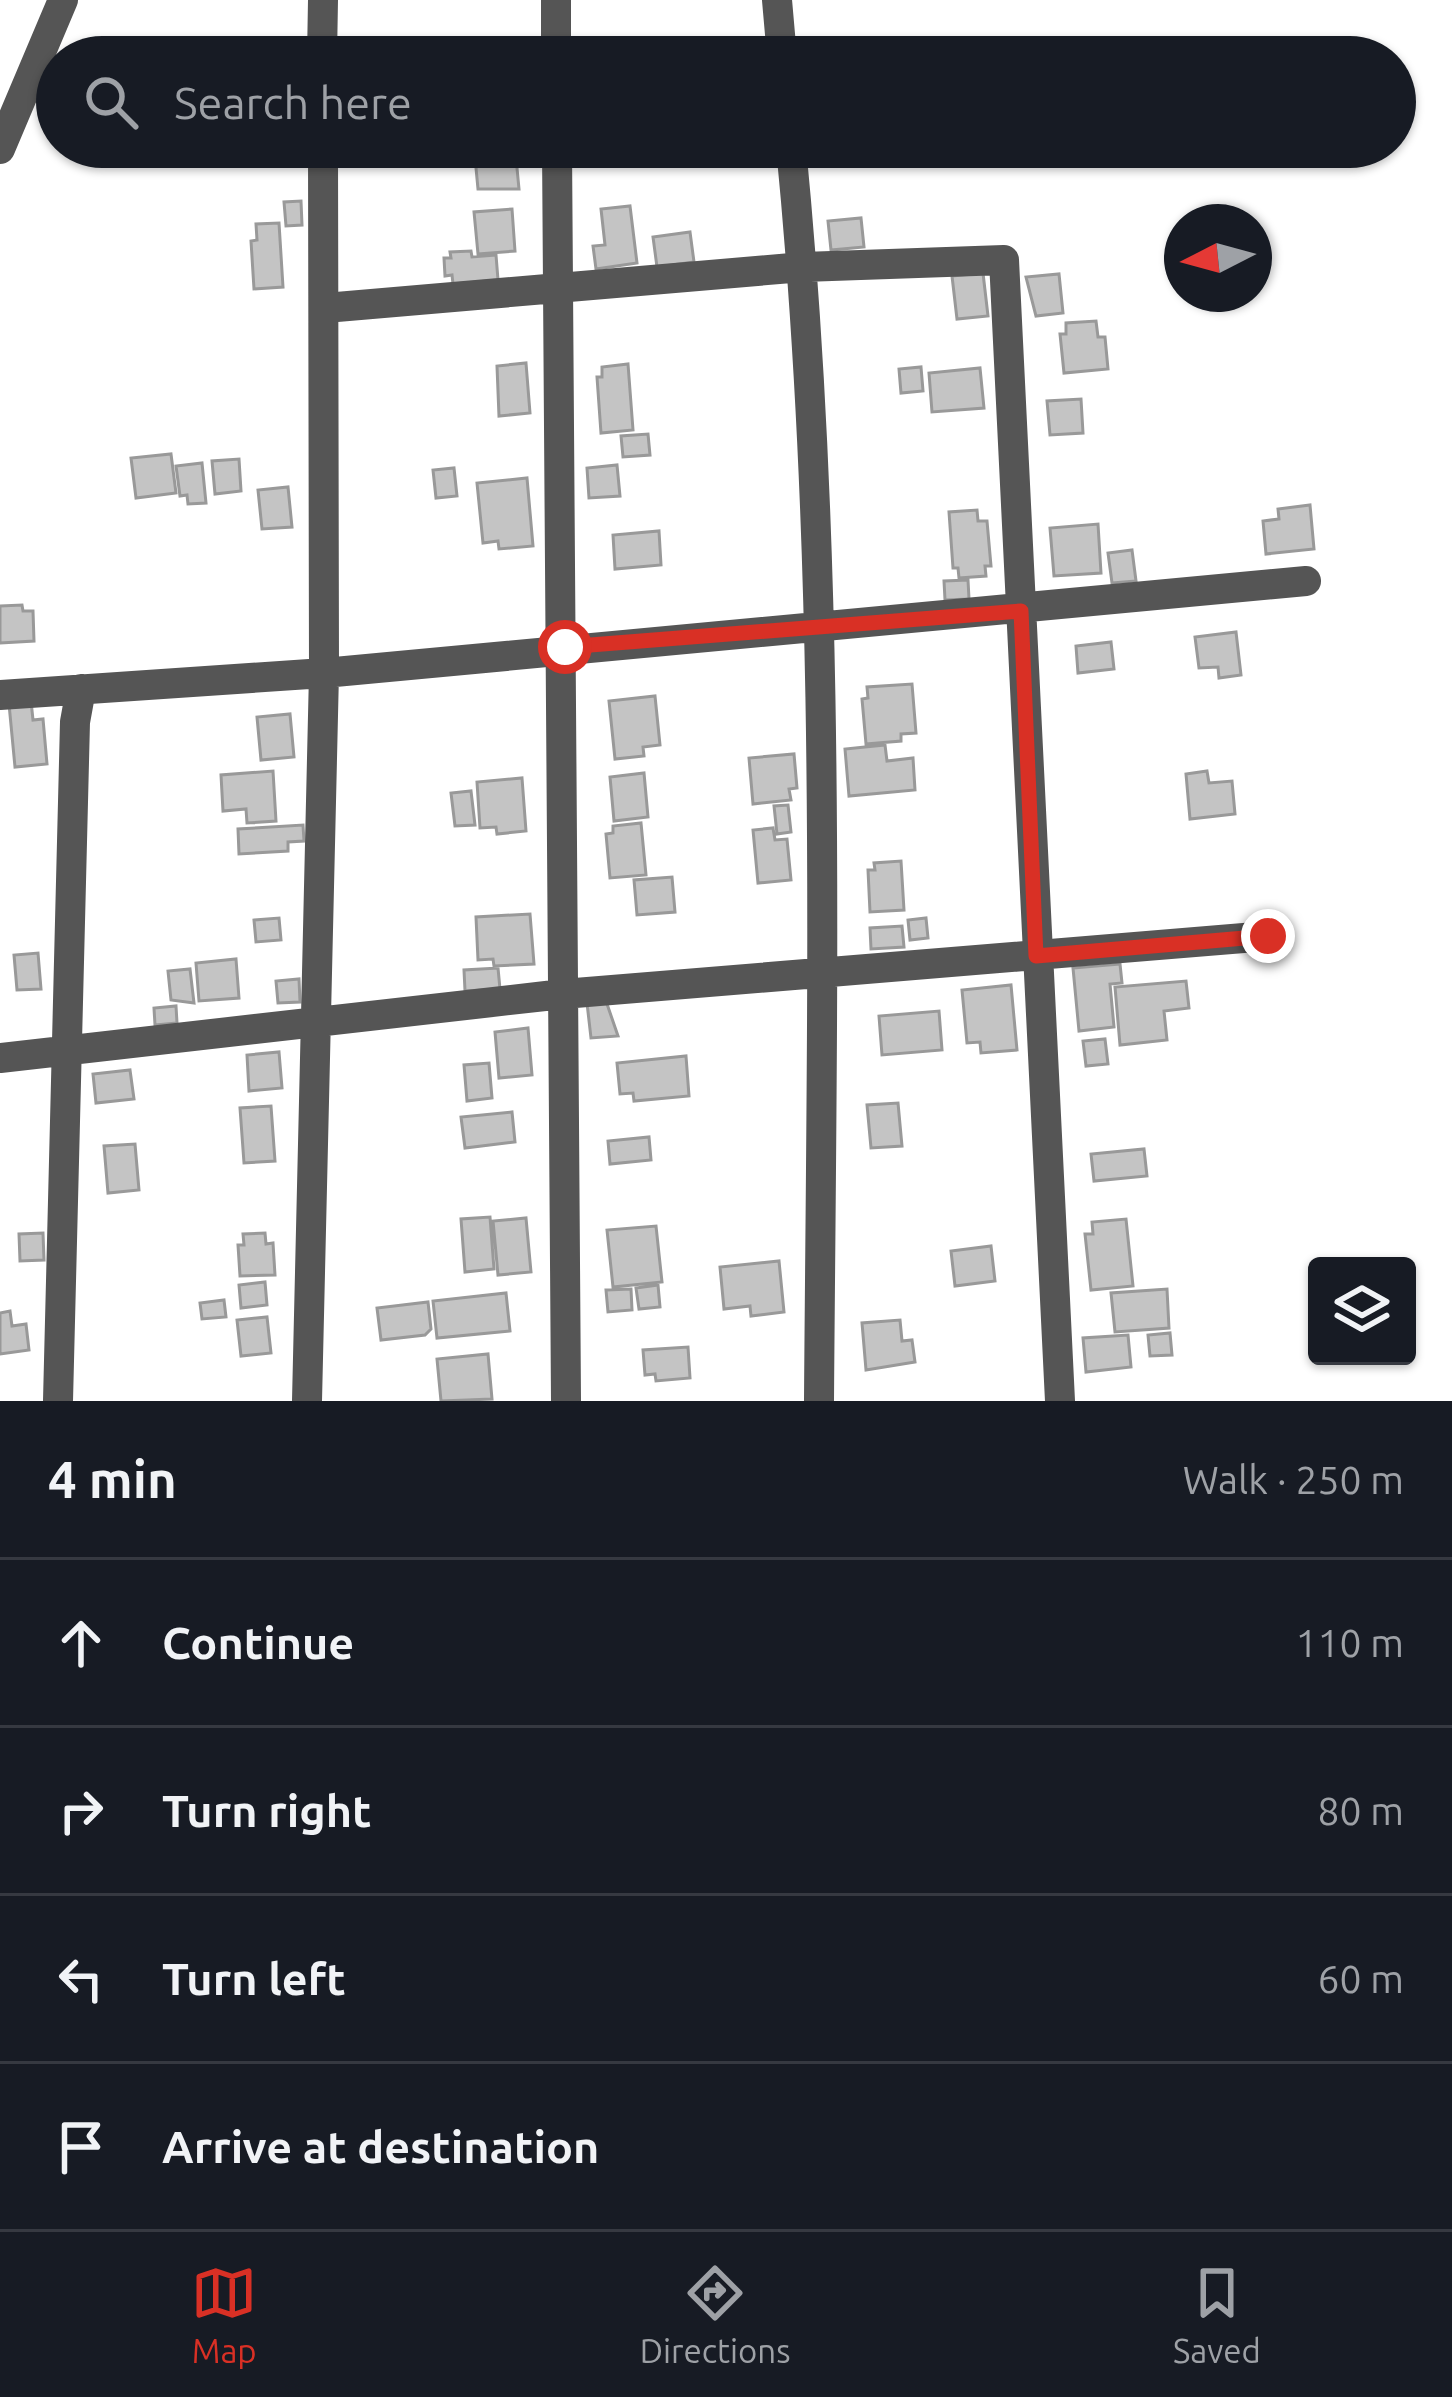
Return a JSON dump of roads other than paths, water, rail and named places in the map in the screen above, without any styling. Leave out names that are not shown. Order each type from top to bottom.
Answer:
[{"type":"street","points":[[48,36],[63,0]]},
{"type":"street","points":[[322,36],[323,0]]},
{"type":"street","points":[[556,0],[556,36]]},
{"type":"street","points":[[777,0],[780,36]]},
{"type":"street","points":[[0,149],[36,64]]},
{"type":"street","points":[[307,1401],[324,673],[322,168]]},
{"type":"street","points":[[557,168],[566,1401]]},
{"type":"street","points":[[793,168],[803,267],[820,628],[819,1401]]},
{"type":"street","points":[[325,308],[803,267],[1004,260],[1060,1401]]},
{"type":"street","points":[[0,694],[324,673],[1306,581]]},
{"type":"street","points":[[58,1401],[75,722],[81,689]]},
{"type":"street","points":[[0,1058],[822,971],[1268,936]]}]
